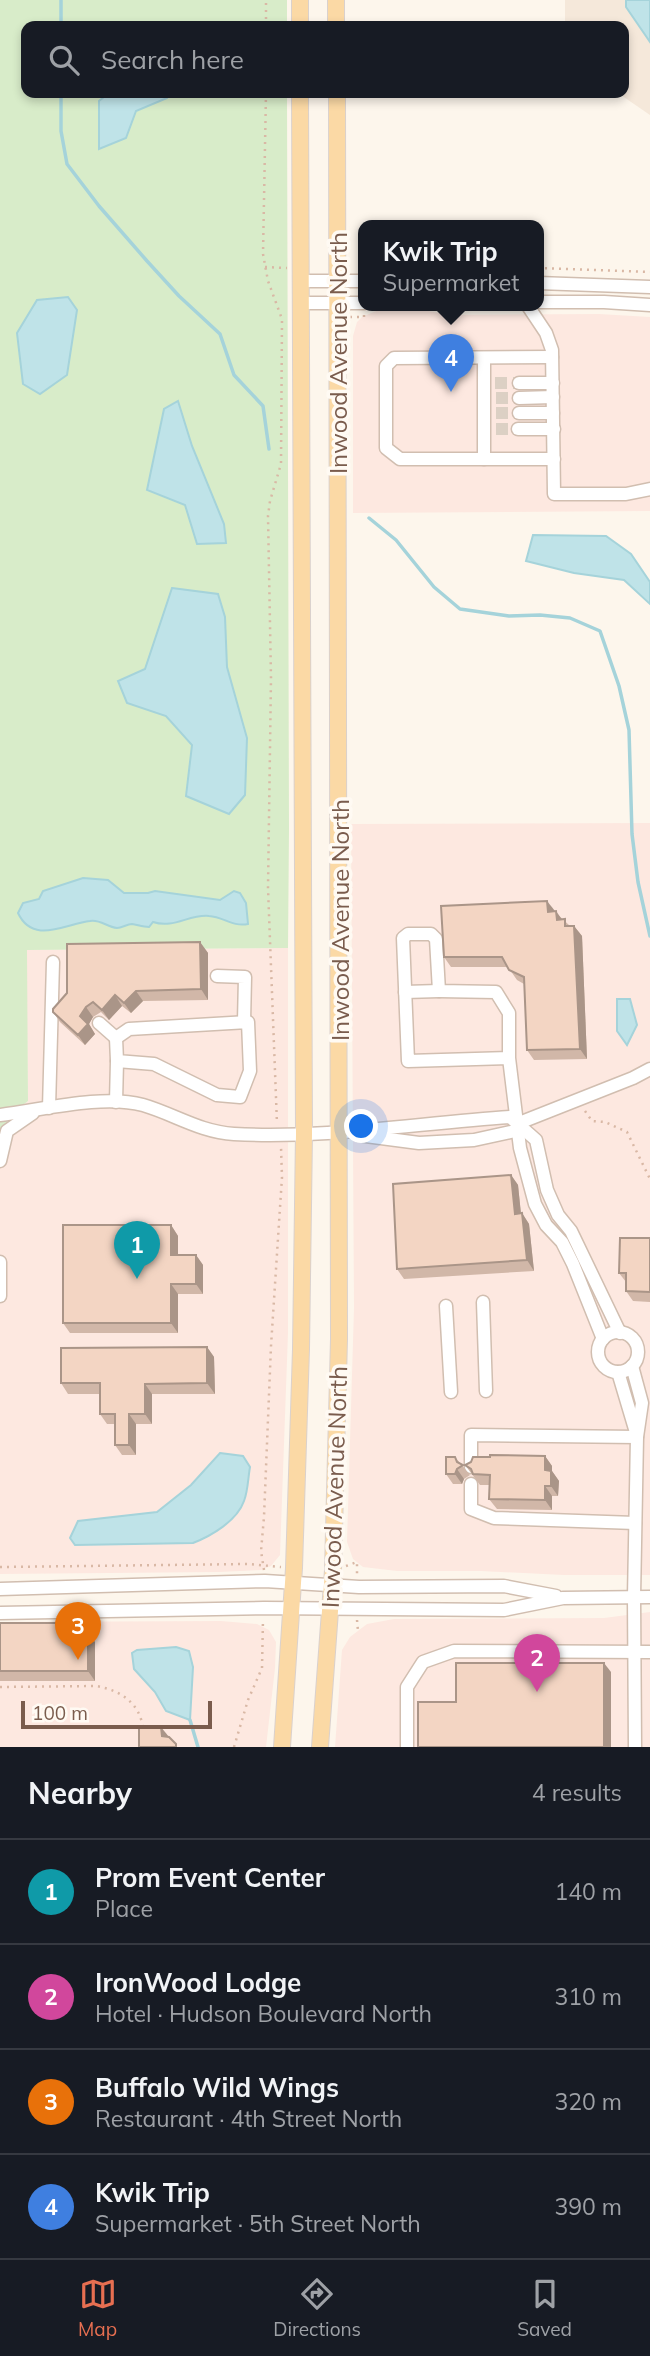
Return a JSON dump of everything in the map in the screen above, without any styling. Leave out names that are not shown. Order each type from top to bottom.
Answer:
[{"type":"main road","points":[[300,0],[300,21]]},
{"type":"main road","points":[[336,0],[336,21]]},
{"type":"main road","name":"Inwood Avenue North","points":[[282,1747],[293,1575],[301,1349],[304,1134],[300,98]]},
{"type":"main road","name":"Inwood Avenue North","points":[[320,1747],[333,1577],[339,1339],[337,98]]},
{"type":"street","points":[[300,281],[358,281]]},
{"type":"street","points":[[544,284],[650,288]]},
{"type":"street","points":[[544,302],[650,305]]},
{"type":"street","points":[[300,303],[358,303]]},
{"type":"street","points":[[531,311],[546,333],[552,353],[554,494],[634,493],[650,489]]},
{"type":"street","points":[[552,353],[484,358],[394,358],[386,366],[386,448],[400,459],[554,459]]},
{"type":"street","points":[[484,358],[490,383],[490,429],[484,459]]},
{"type":"street","points":[[519,383],[553,383]]},
{"type":"street","points":[[519,398],[554,397]]},
{"type":"street","points":[[519,413],[554,413]]},
{"type":"street","points":[[518,429],[554,429]]},
{"type":"street","points":[[439,990],[436,939],[431,934],[408,934],[403,938],[408,1061],[509,1058]]},
{"type":"street","points":[[43,1109],[53,962]]},
{"type":"street","points":[[217,976],[244,977],[244,1022]]},
{"type":"street","points":[[405,992],[496,992],[509,1013],[509,1058],[520,1148],[535,1204],[546,1225],[562,1242],[603,1339]]},
{"type":"street","points":[[116,1038],[129,1029],[248,1022],[250,1071],[240,1097],[217,1095],[154,1064],[117,1061]]},
{"type":"street","points":[[99,1023],[116,1038],[116,1102]]},
{"type":"street","points":[[340,1133],[419,1143],[474,1140],[515,1131],[519,1123],[650,1069]]},
{"type":"street","points":[[0,1115],[65,1104],[116,1102],[142,1105],[208,1130],[304,1134],[510,1117],[537,1140],[547,1190],[558,1215],[571,1231],[620,1333]]},
{"type":"street","points":[[0,1161],[7,1131],[43,1109]]},
{"type":"street","points":[[0,1262],[0,1296]]},
{"type":"street","points":[[483,1302],[486,1391]]},
{"type":"street","points":[[446,1306],[451,1392]]},
{"type":"street","points":[[620,1333],[630,1337],[637,1346],[637,1357],[632,1366],[618,1372],[601,1363],[598,1350],[608,1335],[620,1333]]},
{"type":"street","points":[[632,1366],[642,1404],[637,1437],[635,1523],[635,1747]]},
{"type":"street","points":[[618,1372],[637,1437]]},
{"type":"street","points":[[471,1467],[471,1435],[637,1437]]},
{"type":"street","points":[[471,1484],[471,1508],[494,1518],[635,1523]]},
{"type":"street","points":[[0,1588],[265,1581],[293,1575],[504,1586],[563,1598]]},
{"type":"street","points":[[0,1613],[291,1608],[504,1610],[563,1598],[650,1597]]},
{"type":"street","points":[[407,1747],[407,1687],[423,1662],[454,1651],[650,1652]]},
{"type":"path","points":[[266,0],[266,21]]},
{"type":"path","points":[[266,98],[262,247],[265,267],[282,319],[281,464],[268,516],[271,678],[268,888],[276,1116]]},
{"type":"path","points":[[265,267],[287,268]]},
{"type":"path","points":[[544,268],[650,272]]},
{"type":"path","points":[[578,1100],[593,1121],[604,1122],[627,1132],[650,1179]]},
{"type":"path","points":[[263,1564],[261,1545],[282,1152]]},
{"type":"path","points":[[333,1577],[357,1562]]},
{"type":"path","points":[[0,1567],[263,1564],[293,1575]]},
{"type":"path","points":[[234,1747],[248,1700],[262,1668],[263,1627]]},
{"type":"path","points":[[0,1688],[109,1688],[128,1698],[142,1722],[143,1734]]},
{"type":"shaded area","points":[[565,0],[650,0],[650,115],[625,98],[629,98],[629,21],[565,21]]},
{"type":"shaded area","points":[[376,311],[429,311],[450,315],[599,314],[650,317],[650,511],[353,513],[353,336],[357,322]]},
{"type":"shaded area","points":[[650,823],[650,1575],[397,1571],[363,1567],[353,1559],[347,1542],[354,1308],[351,824]]},
{"type":"shaded area","points":[[288,948],[288,1333],[280,1555],[271,1566],[261,1570],[0,1574],[0,1133],[14,1112],[28,1101],[26,950]]},
{"type":"shaded area","points":[[650,1612],[650,1747],[335,1747],[342,1650],[350,1637],[367,1624],[394,1619],[604,1618]]},
{"type":"shaded area","points":[[221,1621],[257,1624],[269,1630],[276,1642],[266,1747],[0,1747],[0,1622]]},
{"type":"green space","points":[[0,0],[287,0],[287,21],[21,21],[21,98],[287,98],[288,948],[27,950],[28,1101],[14,1112],[0,1133]]},
{"type":"water","points":[[626,0],[650,0],[650,42],[626,7]]},
{"type":"water","points":[[103,98],[167,98],[136,111],[126,138],[99,149],[99,101]]},
{"type":"water","points":[[68,297],[77,310],[67,375],[40,394],[23,384],[17,333],[37,300]]},
{"type":"water","points":[[178,401],[192,446],[224,524],[226,543],[197,544],[185,505],[147,490],[164,409]]},
{"type":"water","points":[[533,535],[606,536],[631,554],[650,582],[650,604],[624,580],[574,573],[526,561]]},
{"type":"water","points":[[172,588],[218,594],[225,617],[227,667],[247,738],[245,795],[229,814],[186,796],[192,745],[166,716],[127,703],[118,681],[145,669]]},
{"type":"water","points":[[83,878],[108,880],[124,893],[155,891],[220,900],[234,891],[240,893],[246,903],[248,924],[202,916],[168,924],[153,922],[149,927],[132,924],[117,928],[94,921],[41,930],[24,923],[18,913],[23,903],[39,899],[43,891]]},
{"type":"water","points":[[617,999],[630,999],[637,1025],[627,1045],[617,1031]]},
{"type":"water","points":[[220,1453],[243,1456],[250,1467],[247,1489],[236,1515],[208,1536],[193,1543],[75,1545],[70,1538],[78,1521],[157,1512],[191,1485]]},
{"type":"water","points":[[176,1647],[189,1651],[193,1667],[190,1720],[166,1711],[155,1692],[134,1669],[132,1653],[137,1650]]},
{"type":"building","points":[[547,901],[548,912],[556,911],[557,920],[565,919],[565,926],[574,926],[580,1049],[527,1050],[524,977],[509,970],[502,957],[444,957],[441,906]]},
{"type":"building","points":[[200,942],[201,989],[136,991],[124,1003],[115,995],[102,1010],[93,1002],[80,1016],[88,1024],[78,1035],[53,1012],[67,993],[67,944]]},
{"type":"building","points":[[511,1175],[515,1214],[522,1213],[527,1260],[397,1269],[393,1184]]},
{"type":"building","points":[[63,1225],[171,1225],[171,1255],[196,1255],[196,1284],[171,1284],[171,1323],[63,1323]]},
{"type":"building","points":[[620,1238],[650,1238],[650,1292],[626,1291],[626,1273],[619,1273]]},
{"type":"building","points":[[207,1347],[207,1383],[145,1384],[145,1414],[129,1414],[129,1445],[115,1445],[115,1414],[100,1414],[100,1383],[61,1383],[61,1348]]},
{"type":"building","points":[[545,1456],[545,1470],[551,1471],[551,1486],[545,1486],[545,1500],[489,1499],[490,1475],[473,1474],[465,1465],[471,1462],[473,1457]]},
{"type":"building","points":[[446,1457],[455,1457],[457,1462],[463,1465],[455,1474],[446,1474]]},
{"type":"building","points":[[0,1623],[82,1623],[88,1632],[88,1671],[0,1671]]},
{"type":"building","points":[[456,1663],[604,1663],[604,1747],[418,1747],[418,1702],[456,1702]]},
{"type":"building","points":[[139,1727],[161,1727],[162,1736],[169,1737],[176,1747],[139,1747]]},
{"type":"waterway","points":[[61,0],[61,21]]},
{"type":"waterway","points":[[61,98],[61,131],[67,164],[147,261],[179,296],[220,334],[234,375],[263,406],[269,449]]},
{"type":"waterway","points":[[369,518],[396,540],[434,587],[460,609],[509,616],[570,618],[600,631],[619,686],[629,730],[632,834],[638,882],[650,936]]},
{"type":"waterway","points":[[190,1720],[198,1747]]},
{"type":"tunnel","points":[[495,383],[519,383]]},
{"type":"tunnel","points":[[496,398],[519,398]]},
{"type":"tunnel","points":[[496,413],[519,413]]},
{"type":"tunnel","points":[[496,429],[518,429]]},
{"type":"place","name":"Kwik Trip","points":[[451,392]]},
{"type":"place","name":"Prom Event Center","points":[[137,1279]]},
{"type":"place","name":"Buffalo Wild Wings","points":[[78,1660]]},
{"type":"place","name":"IronWood Lodge","points":[[537,1692]]}]
